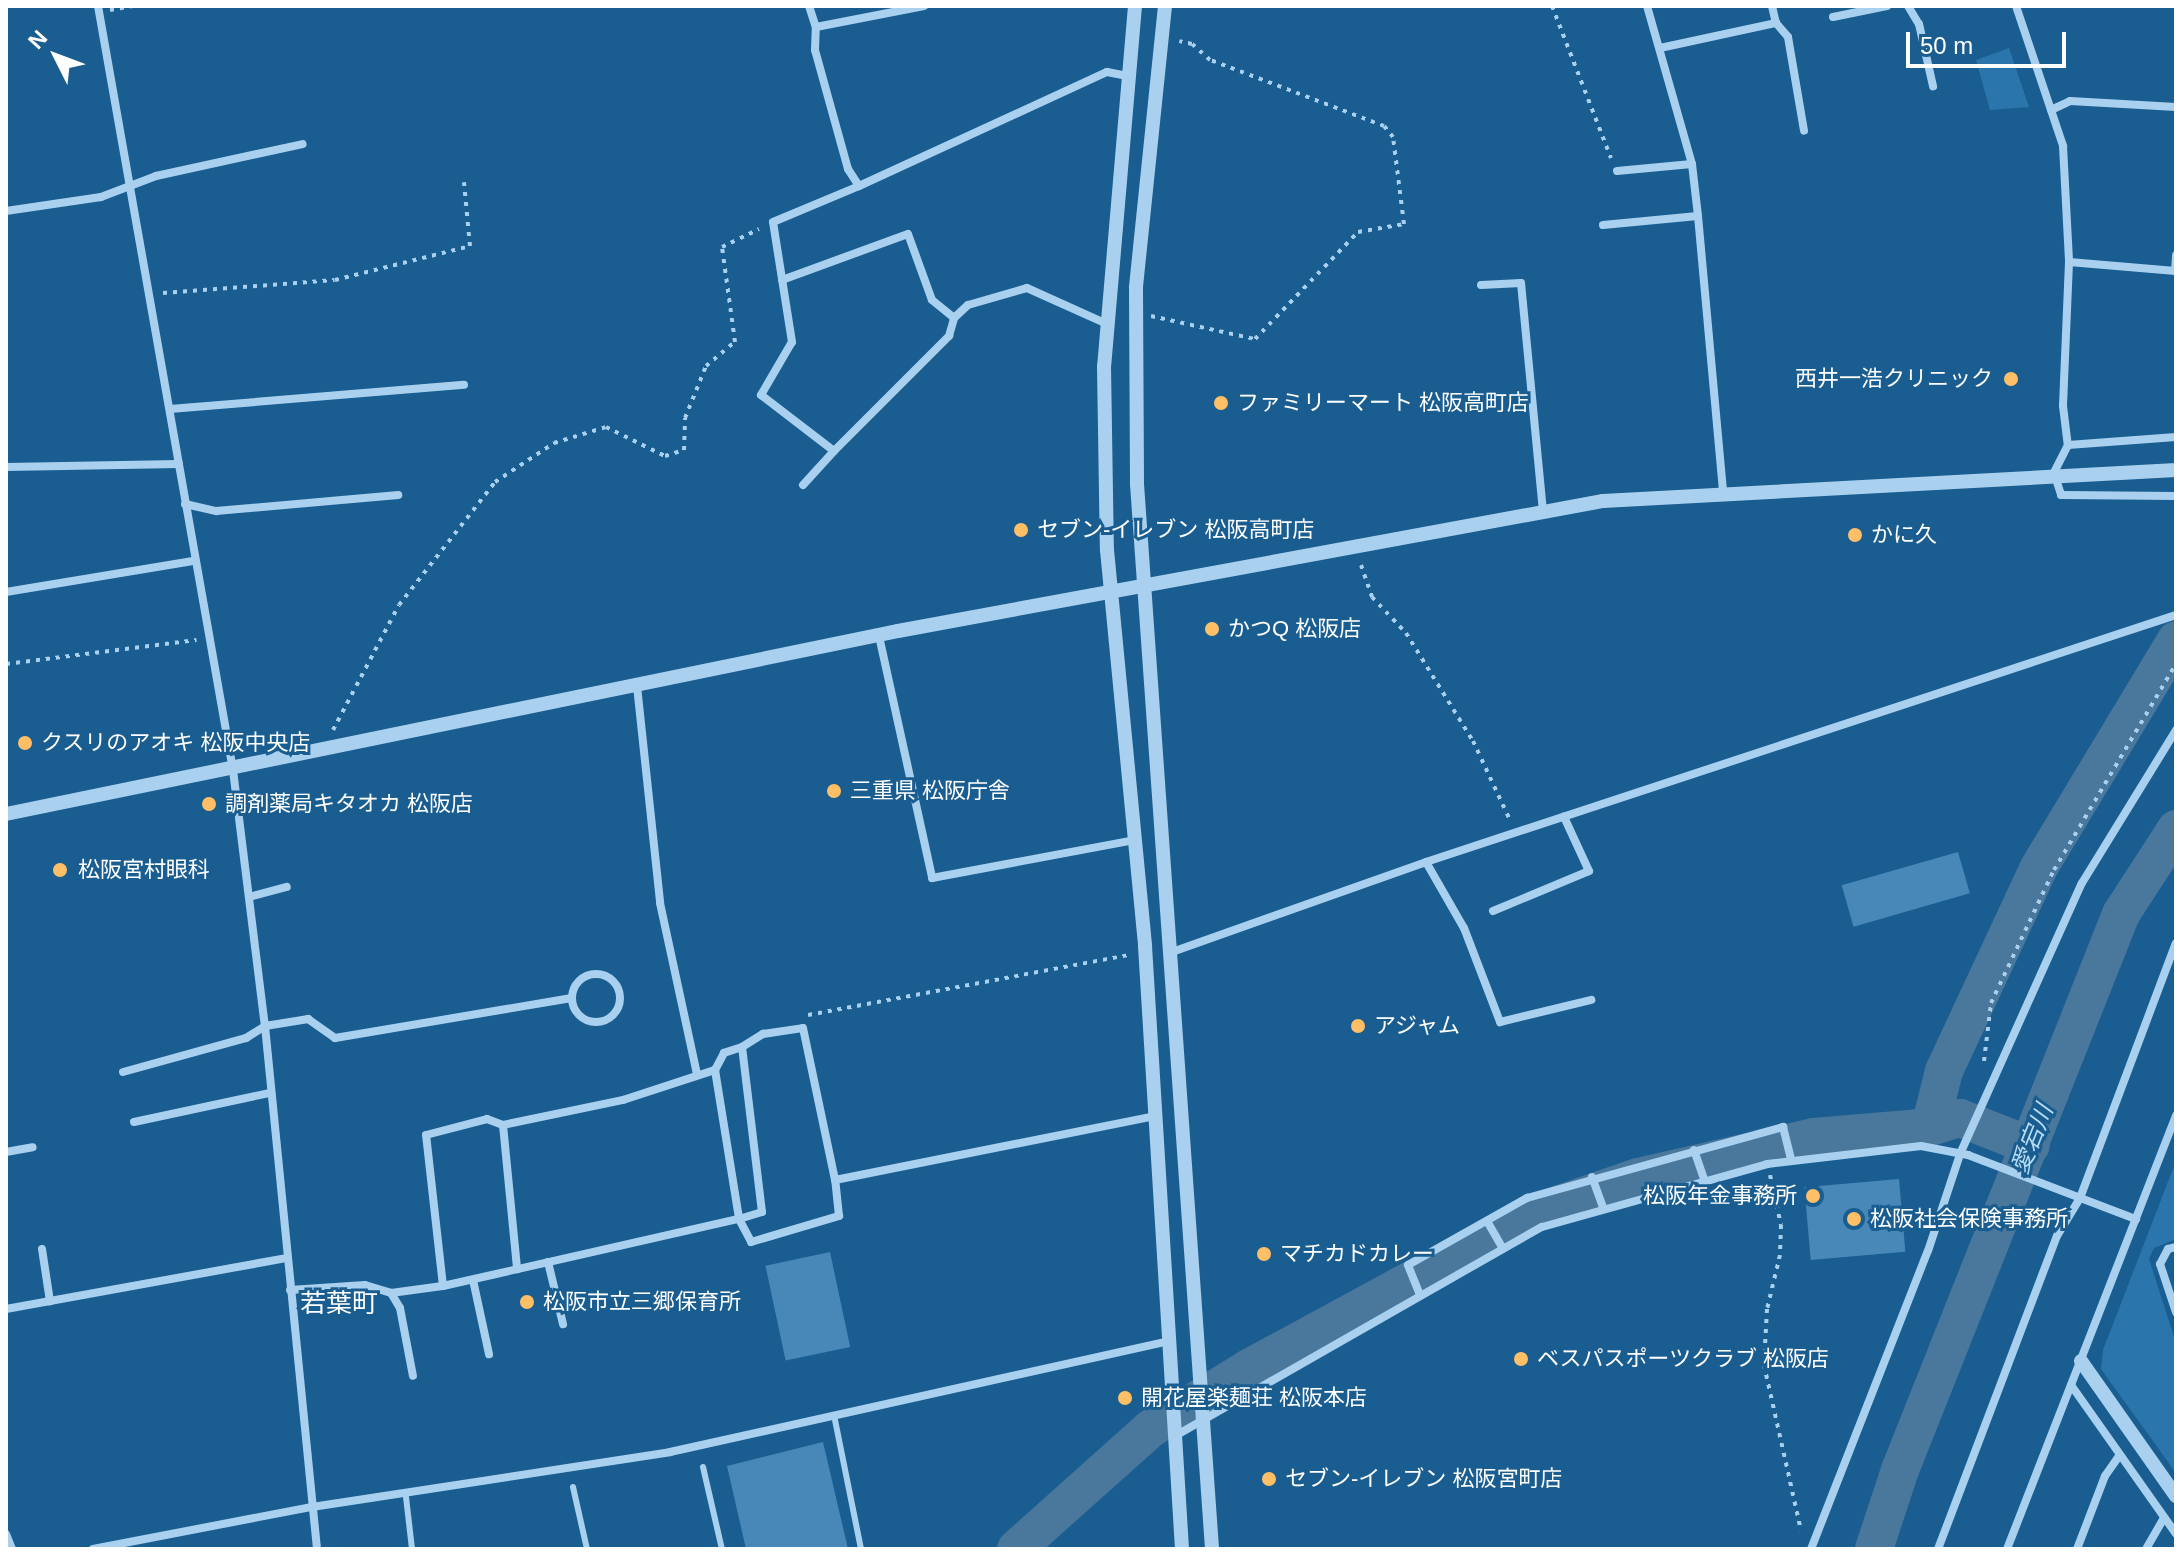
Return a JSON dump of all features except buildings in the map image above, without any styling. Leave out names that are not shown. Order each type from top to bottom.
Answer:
[{"type":"street","points":[[809,6],[816,27],[815,50],[843,154],[859,186]]},
{"type":"street","points":[[816,27],[924,6]]},
{"type":"street","points":[[1135,6],[1107,324],[1107,550],[1135,840],[1182,1549]]},
{"type":"street","points":[[1165,6],[1142,201],[1136,312],[1137,484],[1147,588],[1212,1549]]},
{"type":"street","points":[[1647,6],[1692,164],[1723,492]]},
{"type":"street","points":[[1772,6],[1776,23],[1788,37],[1804,131]]},
{"type":"street","points":[[1833,17],[1887,6]]},
{"type":"street","points":[[1908,6],[1919,24],[1933,86]]},
{"type":"street","points":[[2016,6],[2063,146],[2069,262],[2063,406],[2068,445],[2054,473],[2061,495],[2176,496]]},
{"type":"street","points":[[99,9],[233,770],[265,1026],[269,1093],[317,1549]]},
{"type":"street","points":[[1660,48],[1776,23]]},
{"type":"street","points":[[834,451],[761,395],[792,342],[773,222],[1107,72],[1128,76]]},
{"type":"street","points":[[2051,110],[2070,101],[2176,107]]},
{"type":"street","points":[[6,211],[130,189],[156,176],[303,144]]},
{"type":"street","points":[[1617,171],[1692,164]]},
{"type":"street","points":[[1603,225],[1698,216]]},
{"type":"street","points":[[782,280],[908,234],[932,300],[954,318]]},
{"type":"street","points":[[2069,262],[2176,271],[2176,255]]},
{"type":"street","points":[[1481,285],[1521,283],[1543,511]]},
{"type":"street","points":[[803,485],[949,336],[954,318],[968,305],[1027,288],[1107,324]]},
{"type":"street","points":[[170,409],[464,385]]},
{"type":"street","points":[[2068,445],[2176,437]]},
{"type":"street","points":[[6,467],[179,464]]},
{"type":"street","points":[[6,814],[879,636],[1147,588],[1543,511],[1723,492],[2054,473],[2176,470]]},
{"type":"street","points":[[185,504],[216,511],[398,495]]},
{"type":"street","points":[[6,592],[194,561]]},
{"type":"street","points":[[1172,952],[1426,862],[2176,615]]},
{"type":"street","points":[[879,636],[932,878],[1135,840]]},
{"type":"street","points":[[637,686],[660,903],[697,1074]]},
{"type":"street","points":[[1811,1549],[1928,1251],[1968,1139],[2082,883],[2176,730]]},
{"type":"street","points":[[1493,911],[1589,871],[1564,817]]},
{"type":"street","points":[[1426,862],[1464,928],[1500,1022],[1591,1000]]},
{"type":"street","points":[[249,897],[287,887]]},
{"type":"street","points":[[1938,1549],[2057,1236],[2080,1198],[2176,943]]},
{"type":"street","points":[[594,974],[609,977],[620,996],[613,1015],[596,1023],[579,1015],[572,998],[578,981],[594,974]]},
{"type":"street","points":[[123,1072],[246,1038],[265,1026],[308,1019],[335,1038],[572,998]]},
{"type":"street","points":[[803,1028],[835,1180],[839,1216],[751,1242],[739,1219],[715,1070],[724,1053],[742,1047],[763,1034],[803,1028]]},
{"type":"street","points":[[290,1290],[365,1285],[391,1293],[443,1286],[762,1212],[742,1047]]},
{"type":"street","points":[[443,1286],[426,1135],[487,1119],[503,1125],[623,1100],[715,1070]]},
{"type":"street","points":[[134,1122],[269,1093]]},
{"type":"street","points":[[2007,1549],[2176,1115]]},
{"type":"street","points":[[835,1180],[1155,1116]]},
{"type":"street","points":[[503,1125],[517,1269]]},
{"type":"street","points":[[1420,1294],[1408,1265],[1527,1198],[1783,1127],[1791,1159]]},
{"type":"street","points":[[1175,1432],[1542,1227],[1602,1206],[1767,1164],[1921,1146],[1964,1154],[2136,1219]]},
{"type":"street","points":[[6,1152],[33,1147]]},
{"type":"street","points":[[1694,1150],[1704,1178]]},
{"type":"street","points":[[1592,1178],[1602,1206]]},
{"type":"street","points":[[1487,1222],[1502,1248]]},
{"type":"street","points":[[2176,1247],[2168,1249],[2160,1264],[2176,1312]]},
{"type":"street","points":[[42,1249],[50,1301]]},
{"type":"street","points":[[6,1309],[287,1258]]},
{"type":"street","points":[[548,1262],[563,1324]]},
{"type":"street","points":[[473,1280],[489,1354]]},
{"type":"street","points":[[391,1293],[400,1308],[413,1376]]},
{"type":"street","points":[[93,1549],[312,1507],[406,1497],[670,1452],[1169,1341]]},
{"type":"street","points":[[2081,1361],[2176,1496]]},
{"type":"street","points":[[2071,1385],[2176,1534]]},
{"type":"street","points":[[2077,1549],[2105,1476],[2119,1456]]},
{"type":"street","points":[[2146,1549],[2163,1519]]},
{"type":"street","points":[[6,1534],[12,1549]]},
{"type":"lane","points":[[834,1415],[861,1549]]},
{"type":"lane","points":[[703,1467],[722,1549]]},
{"type":"lane","points":[[573,1487],[587,1549]]},
{"type":"lane","points":[[406,1497],[412,1549]]},
{"type":"path","points":[[99,9],[133,6]]},
{"type":"path","points":[[1552,6],[1617,171]]},
{"type":"path","points":[[1136,312],[1255,339],[1358,232],[1404,224],[1393,137],[1384,126],[1210,60],[1192,44],[1161,36]]},
{"type":"path","points":[[148,294],[335,280],[470,246],[464,182]]},
{"type":"path","points":[[323,751],[399,605],[495,482],[554,443],[606,427],[665,456],[684,450],[685,418],[706,366],[735,342],[722,247],[773,222]]},
{"type":"path","points":[[1361,565],[1372,597],[1406,633],[1473,741],[1516,833]]},
{"type":"path","points":[[6,664],[211,638]]},
{"type":"path","points":[[1986,1102],[1979,1086],[1991,1003],[2054,870],[2176,664]]},
{"type":"path","points":[[796,1018],[1129,955]]},
{"type":"path","points":[[1767,1164],[1781,1225],[1780,1255],[1767,1309],[1764,1365],[1802,1534]]},
{"type":"shaded area","points":[[2009,48],[2029,107],[1990,110],[1976,60]]},
{"type":"shaded area","points":[[2176,1161],[2176,1239],[2154,1248],[2149,1259],[2176,1343],[2176,1473],[2101,1369],[2103,1350]]},
{"type":"waterway","points":[[1930,1127],[1944,1071],[2038,869],[2176,640]]},
{"type":"waterway","name":"愛宕川","points":[[1874,1549],[1900,1470],[2121,914],[2176,829]]},
{"type":"waterway","points":[[1016,1549],[1150,1429],[1247,1369],[1534,1213],[1638,1177],[1814,1137],[1930,1127],[1960,1118],[2031,1146]]},
{"type":"place","name":"西井一浩クリニック","points":[[2011,379]]},
{"type":"place","name":"ファミリーマート 松阪高町店","points":[[1221,403]]},
{"type":"place","name":"セブン-イレブン 松阪高町店","points":[[1021,530]]},
{"type":"place","name":"かに久","points":[[1855,535]]},
{"type":"place","name":"かつQ 松阪店","points":[[1212,629]]},
{"type":"place","name":"クスリのアオキ 松阪中央店","points":[[25,743]]},
{"type":"place","name":"三重県 松阪庁舎","points":[[834,791]]},
{"type":"place","name":"調剤薬局キタオカ 松阪店","points":[[209,804]]},
{"type":"place","name":"松阪宮村眼科","points":[[60,870]]},
{"type":"place","name":"アジャム","points":[[1358,1026]]},
{"type":"place","name":"松阪年金事務所","points":[[1813,1196]]},
{"type":"place","name":"松阪社会保険事務所","points":[[1854,1219]]},
{"type":"place","name":"マチカドカレー","points":[[1264,1254]]},
{"type":"place","name":"松阪市立三郷保育所","points":[[527,1302]]},
{"type":"place","name":"ベスパスポーツクラブ 松阪店","points":[[1521,1359]]},
{"type":"place","name":"開花屋楽麺荘 松阪本店","points":[[1125,1398]]},
{"type":"place","name":"セブン-イレブン 松阪宮町店","points":[[1269,1479]]},
{"type":"district","name":"若葉町","points":[[339,1304]]}]
